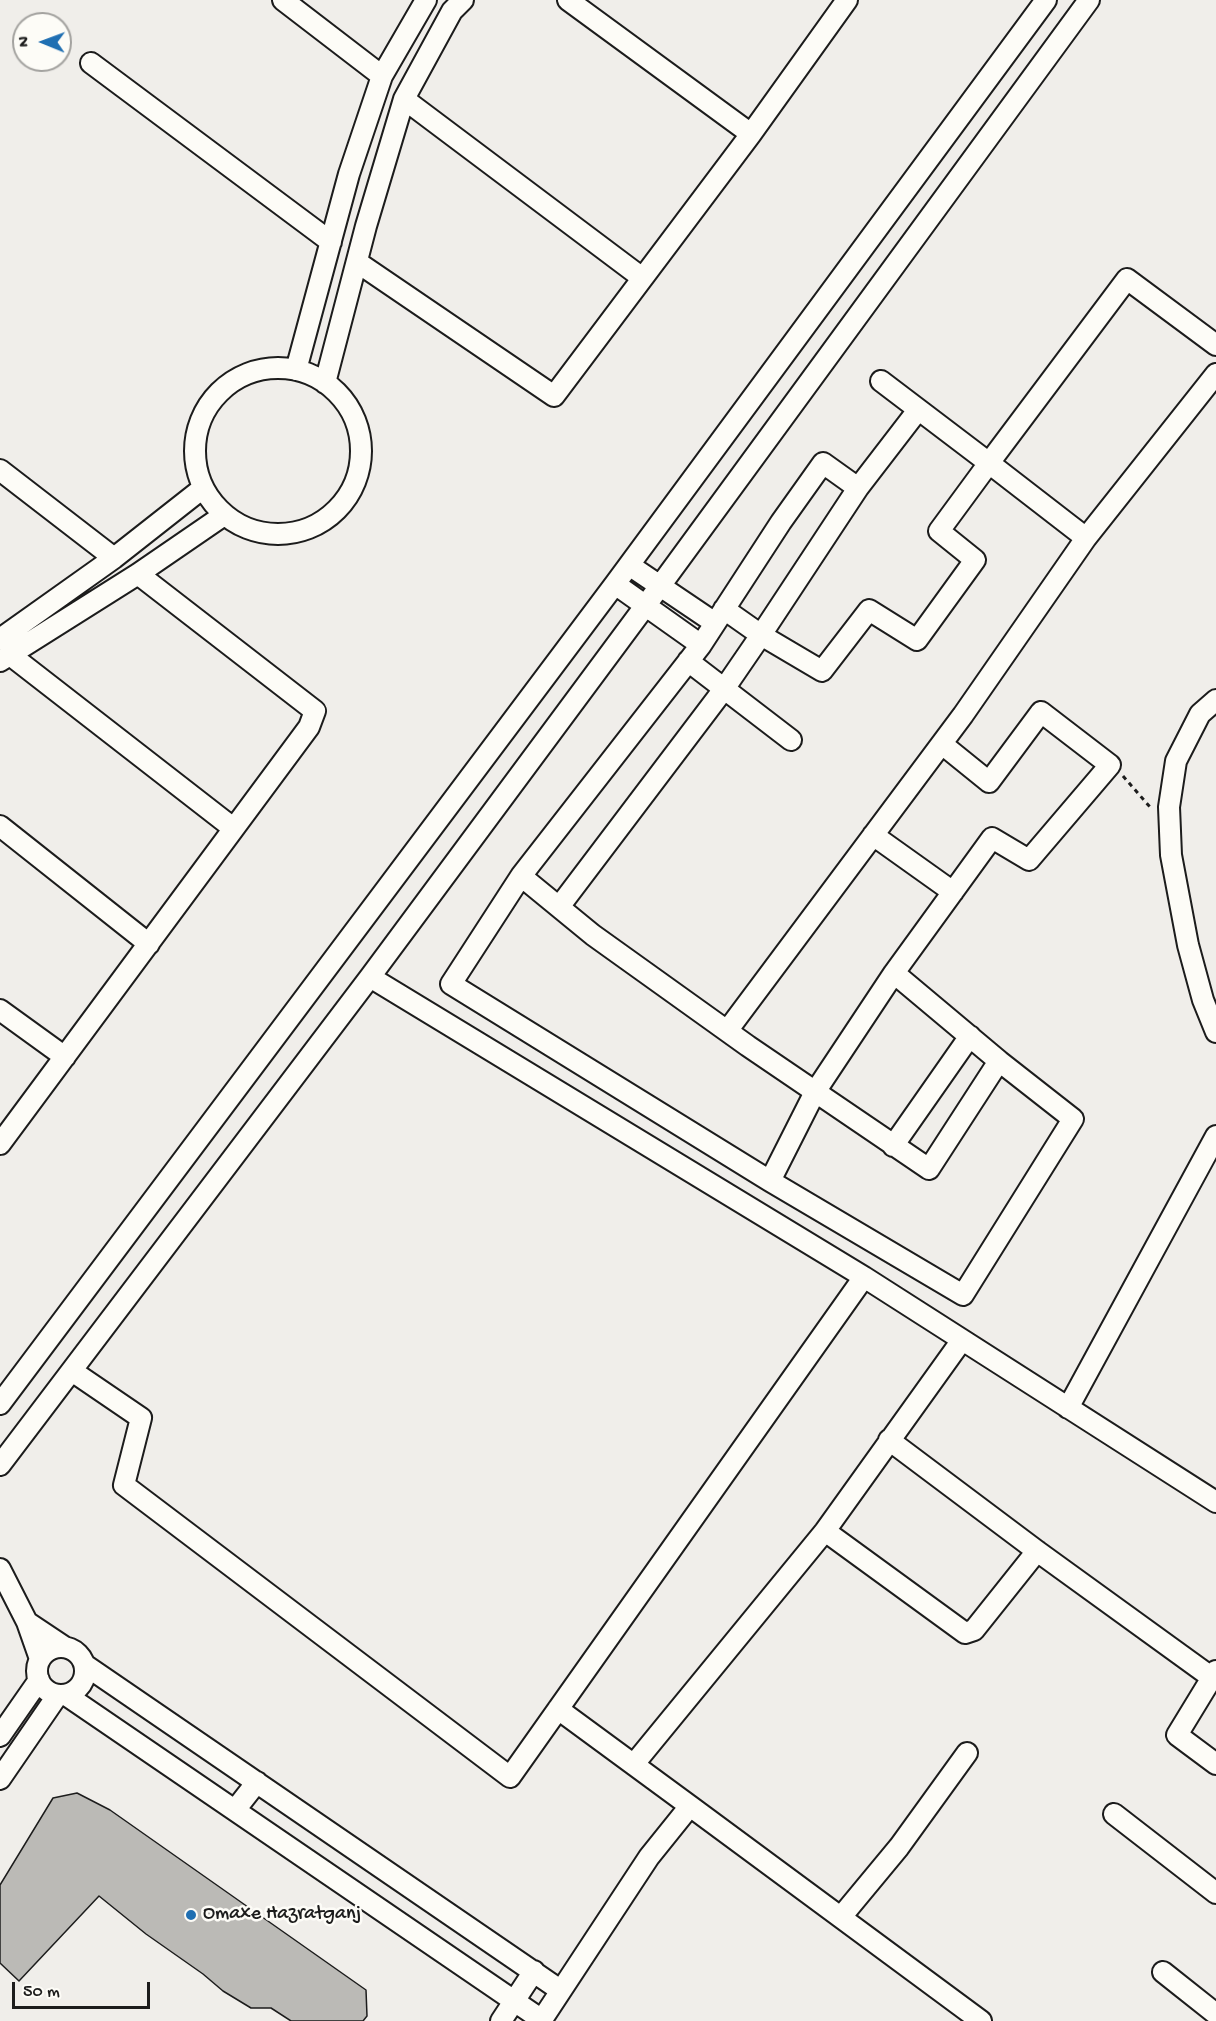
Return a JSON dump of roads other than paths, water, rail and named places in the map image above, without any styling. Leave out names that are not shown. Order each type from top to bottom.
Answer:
[{"type":"street","points":[[283,0],[382,76]]},
{"type":"street","points":[[296,370],[350,174],[382,76],[426,0]]},
{"type":"street","points":[[324,383],[404,99],[452,11],[463,0]]},
{"type":"street","points":[[568,0],[751,134]]},
{"type":"street","points":[[0,1404],[615,584],[1046,0]]},
{"type":"street","points":[[0,1465],[370,977],[660,586],[1089,0]]},
{"type":"street","points":[[357,262],[554,396],[641,277],[751,134],[844,1]]},
{"type":"street","points":[[91,63],[331,242]]},
{"type":"street","points":[[404,99],[641,277]]},
{"type":"street","points":[[629,565],[660,586],[761,635],[822,671],[869,610],[917,639],[975,560],[939,531],[1127,279],[1216,345]]},
{"type":"street","points":[[263,368],[296,370],[313,375],[332,387],[347,405],[357,427],[361,450],[358,474],[348,495],[333,513],[313,526],[291,534],[267,534],[244,528],[224,515],[203,488],[195,463],[195,437],[203,413],[218,392],[239,377],[263,368]]},
{"type":"street","points":[[726,1031],[942,744],[1086,538],[1216,374]]},
{"type":"street","points":[[881,381],[1086,538]]},
{"type":"street","points":[[559,907],[724,689],[858,488],[918,410]]},
{"type":"street","points":[[858,488],[823,463],[781,522],[701,645],[521,876],[451,984],[771,1181],[963,1295],[1073,1119],[999,1061],[894,973]]},
{"type":"street","points":[[0,470],[114,558]]},
{"type":"street","points":[[3,652],[114,558],[203,488]]},
{"type":"street","points":[[3,652],[138,574],[224,515]]},
{"type":"street","points":[[0,1144],[309,727],[315,711],[138,574]]},
{"type":"street","points":[[615,584],[701,645]]},
{"type":"street","points":[[3,652],[233,828]]},
{"type":"street","points":[[688,661],[791,740]]},
{"type":"street","points":[[1216,700],[1200,714],[1176,761],[1169,807],[1171,855],[1188,945],[1203,1000],[1216,1032]]},
{"type":"street","points":[[771,1181],[815,1092],[894,973],[992,838],[1029,860],[1110,765],[1041,712],[989,782],[942,744]]},
{"type":"street","points":[[0,826],[149,944]]},
{"type":"street","points":[[873,835],[953,892]]},
{"type":"street","points":[[521,876],[593,935],[726,1031],[929,1169],[999,1061]]},
{"type":"street","points":[[370,977],[864,1277],[1216,1502]]},
{"type":"street","points":[[0,1010],[65,1057]]},
{"type":"street","points":[[893,1146],[970,1036]]},
{"type":"street","points":[[1068,1408],[1216,1136]]},
{"type":"street","points":[[72,1371],[141,1418],[124,1485],[510,1777],[864,1277]]},
{"type":"street","points":[[634,1764],[825,1531],[962,1340]]},
{"type":"street","points":[[889,1440],[1037,1551],[1214,1674],[1177,1735],[1216,1764]]},
{"type":"street","points":[[825,1531],[965,1633],[974,1630],[1037,1551]]},
{"type":"street","points":[[0,1569],[27,1622],[40,1659]]},
{"type":"street","points":[[27,1622],[63,1646],[77,1652],[85,1665],[560,1990]]},
{"type":"street","points":[[63,1646],[47,1650],[40,1659],[37,1672],[43,1687],[62,1695],[235,1810],[541,2020],[649,1857],[690,1806]]},
{"type":"street","points":[[0,1779],[62,1695],[79,1688],[86,1673],[85,1665]]},
{"type":"street","points":[[0,1736],[39,1680]]},
{"type":"street","points":[[558,1709],[981,2021]]},
{"type":"street","points":[[841,1917],[899,1847],[967,1753]]},
{"type":"street","points":[[235,1810],[256,1782]]},
{"type":"street","points":[[1114,1814],[1216,1893]]},
{"type":"street","points":[[501,2021],[534,1971]]},
{"type":"street","points":[[1163,1972],[1216,2014]]},
{"type":"place","name":"Omaxe Hazratganj","points":[[191,1915]]}]
